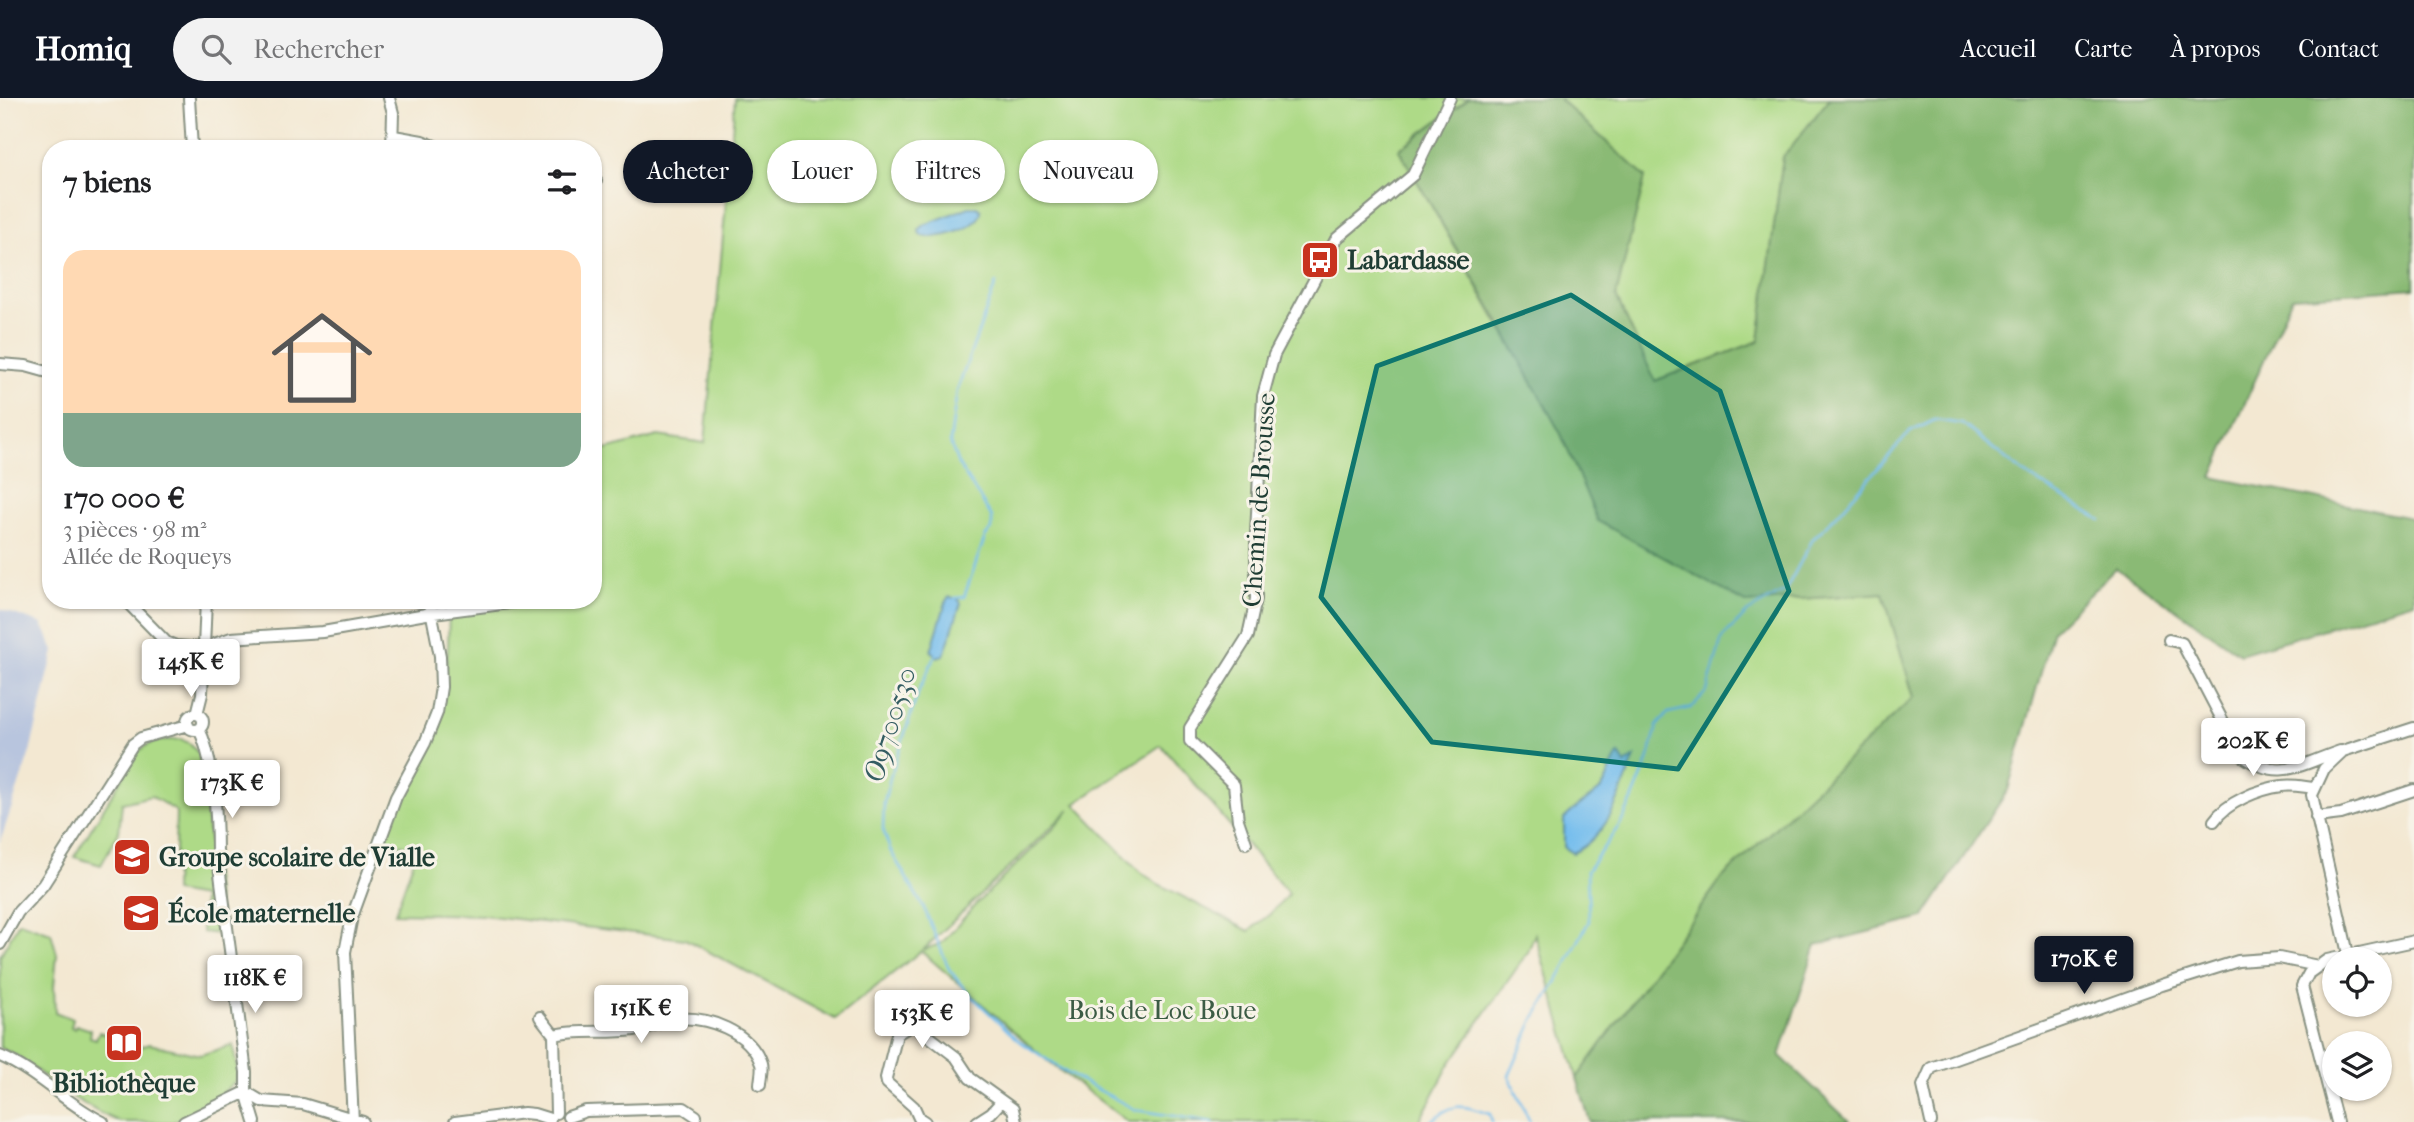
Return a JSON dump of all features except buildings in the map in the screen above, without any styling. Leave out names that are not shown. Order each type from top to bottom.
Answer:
[{"type":"street","points":[[189,98],[191,140]]},
{"type":"street","points":[[389,98],[393,113],[393,140]]},
{"type":"street","name":"Chemin de Brousse","points":[[1246,843],[1237,820],[1234,785],[1190,741],[1190,728],[1248,636],[1251,623],[1256,599],[1256,533],[1263,396],[1274,355],[1336,239],[1413,175],[1451,98]]},
{"type":"street","points":[[394,136],[416,140]]},
{"type":"street","points":[[0,364],[42,370]]},
{"type":"street","points":[[134,609],[166,642],[176,646],[203,648],[231,638],[323,632],[463,609]]},
{"type":"street","points":[[197,714],[202,694],[205,609]]},
{"type":"street","points":[[246,1092],[261,1101],[289,1101],[356,1121],[345,952],[352,917],[391,809],[425,743],[437,713],[441,687],[440,656],[431,609]]},
{"type":"street","points":[[2169,640],[2182,643],[2240,754],[2256,766],[2279,771],[2414,728]]},
{"type":"street","points":[[188,725],[190,716],[197,714]]},
{"type":"street","points":[[197,714],[203,721],[199,729],[209,757],[217,826],[217,851],[246,1072],[246,1092],[255,1122]]},
{"type":"street","points":[[188,725],[192,729],[199,729]]},
{"type":"street","points":[[0,944],[18,912],[43,885],[133,744],[141,738],[188,725]]},
{"type":"street","points":[[2343,751],[2325,769],[2312,795],[2346,947]]},
{"type":"street","points":[[2301,764],[2311,774],[2316,786]]},
{"type":"street","points":[[2214,821],[2222,810],[2262,791],[2283,785],[2316,786]]},
{"type":"street","points":[[2316,817],[2341,814],[2414,790]]},
{"type":"street","points":[[2381,947],[2414,940]]},
{"type":"street","points":[[1931,1122],[1923,1086],[1931,1068],[2162,985],[2238,961],[2280,958],[2318,966]]},
{"type":"street","points":[[2322,963],[2309,973],[2302,986],[2337,1122]]},
{"type":"street","points":[[540,1017],[554,1035],[552,1118]]},
{"type":"street","points":[[554,1035],[570,1031],[598,1033],[635,1030],[676,1019],[708,1020],[737,1035],[750,1046],[762,1066],[760,1086]]},
{"type":"street","points":[[925,1122],[919,1118],[914,1107],[889,1087],[886,1078],[895,1038],[902,1030],[914,1025],[951,1052],[970,1078],[1013,1110],[1016,1122]]},
{"type":"street","points":[[0,1056],[17,1063],[81,1110],[102,1122]]},
{"type":"street","points":[[184,1122],[246,1092]]},
{"type":"street","points":[[977,1122],[1001,1102]]},
{"type":"street","points":[[455,1122],[524,1113],[552,1118],[564,1113],[569,1120],[586,1111],[684,1108],[696,1116]]},
{"type":"highlighted area","points":[[1571,295],[1720,391],[1789,591],[1678,769],[1432,742],[1321,597],[1377,366]]},
{"type":"shaded area","points":[[0,609],[42,624],[54,651],[30,752],[0,842]]},
{"type":"green space","name":"Bois de Loc Boue","points":[[735,98],[1469,98],[1399,149],[1561,434],[1598,521],[1746,603],[1883,593],[1914,698],[1722,878],[1577,1078],[1535,934],[1528,952],[1449,1065],[1419,1122],[1128,1122],[1050,1063],[921,951],[835,1019],[685,939],[483,915],[395,913],[418,848],[384,842],[399,799],[439,724],[448,647],[449,611],[602,609],[602,451],[658,436],[705,443],[726,203],[753,203],[753,140],[731,140]],"holes":[[[1161,745],[1289,894],[1249,931],[1158,884],[1139,871],[1075,804]],[[1070,809],[976,904],[942,943],[923,950]]]},
{"type":"green space","points":[[1469,98],[1558,98],[1645,177],[1616,296],[1655,381],[1759,341],[1783,157],[1830,98],[2414,98],[2414,288],[2292,297],[2212,477],[2411,518],[2414,525],[2414,602],[2240,654],[2116,568],[2053,630],[2008,790],[1923,918],[1816,945],[1780,1056],[1850,1122],[1590,1122],[1577,1078],[1722,878],[1914,697],[1883,593],[1746,603],[1598,521],[1561,434],[1399,150]]},
{"type":"green space","points":[[1558,98],[1830,98],[1783,157],[1759,341],[1654,381],[1616,296],[1645,177]]},
{"type":"green space","points":[[181,739],[199,754],[221,934],[202,932],[203,897],[174,892],[176,811],[151,796],[122,803],[119,832],[101,865],[74,857],[138,752],[153,743]]},
{"type":"green space","points":[[19,922],[51,933],[57,954],[55,1012],[73,1019],[71,1027],[75,1029],[76,1025],[91,1030],[90,1037],[96,1039],[99,1032],[137,1048],[149,1044],[200,1055],[233,1045],[238,1073],[236,1081],[206,1107],[173,1122],[120,1122],[71,1096],[14,1054],[0,1048],[0,956]]},
{"type":"water","points":[[969,207],[981,210],[974,223],[966,228],[936,237],[920,235],[919,230],[924,225]]},
{"type":"water","points":[[950,597],[961,603],[944,655],[937,657],[931,651],[947,599]]},
{"type":"water","points":[[1619,754],[1625,764],[1635,757],[1619,798],[1596,836],[1573,853],[1564,847],[1564,819],[1600,790]]},
{"type":"waterway","name":"O9700530","points":[[954,601],[955,598],[964,597],[985,537],[992,529],[992,517],[958,464],[950,442],[957,391],[996,283]]},
{"type":"waterway","points":[[1530,1122],[1509,1076],[1534,1019],[1589,921],[1587,871],[1621,823],[1648,761],[1657,726],[1668,713],[1691,708],[1707,691],[1722,638],[1748,612],[1785,591],[1813,539],[1910,432],[1935,420],[1962,424],[2024,473],[2101,520]]},
{"type":"waterway","name":"O9700530","points":[[936,654],[919,690],[890,778],[884,802],[883,829],[890,850],[924,908],[949,969],[967,992],[1018,1040],[1067,1073],[1136,1110],[1213,1122]]},
{"type":"waterway","name":"O9700530","points":[[1430,1122],[1445,1111],[1458,1107],[1490,1114],[1492,1122]]},
{"type":"place","name":"Labardasse","points":[[1320,260]]},
{"type":"place","name":"Groupe scolaire de Vialle","points":[[132,857]]},
{"type":"place","name":"École maternelle","points":[[141,913]]},
{"type":"place","name":"Bibliothèque","points":[[124,1043]]}]
